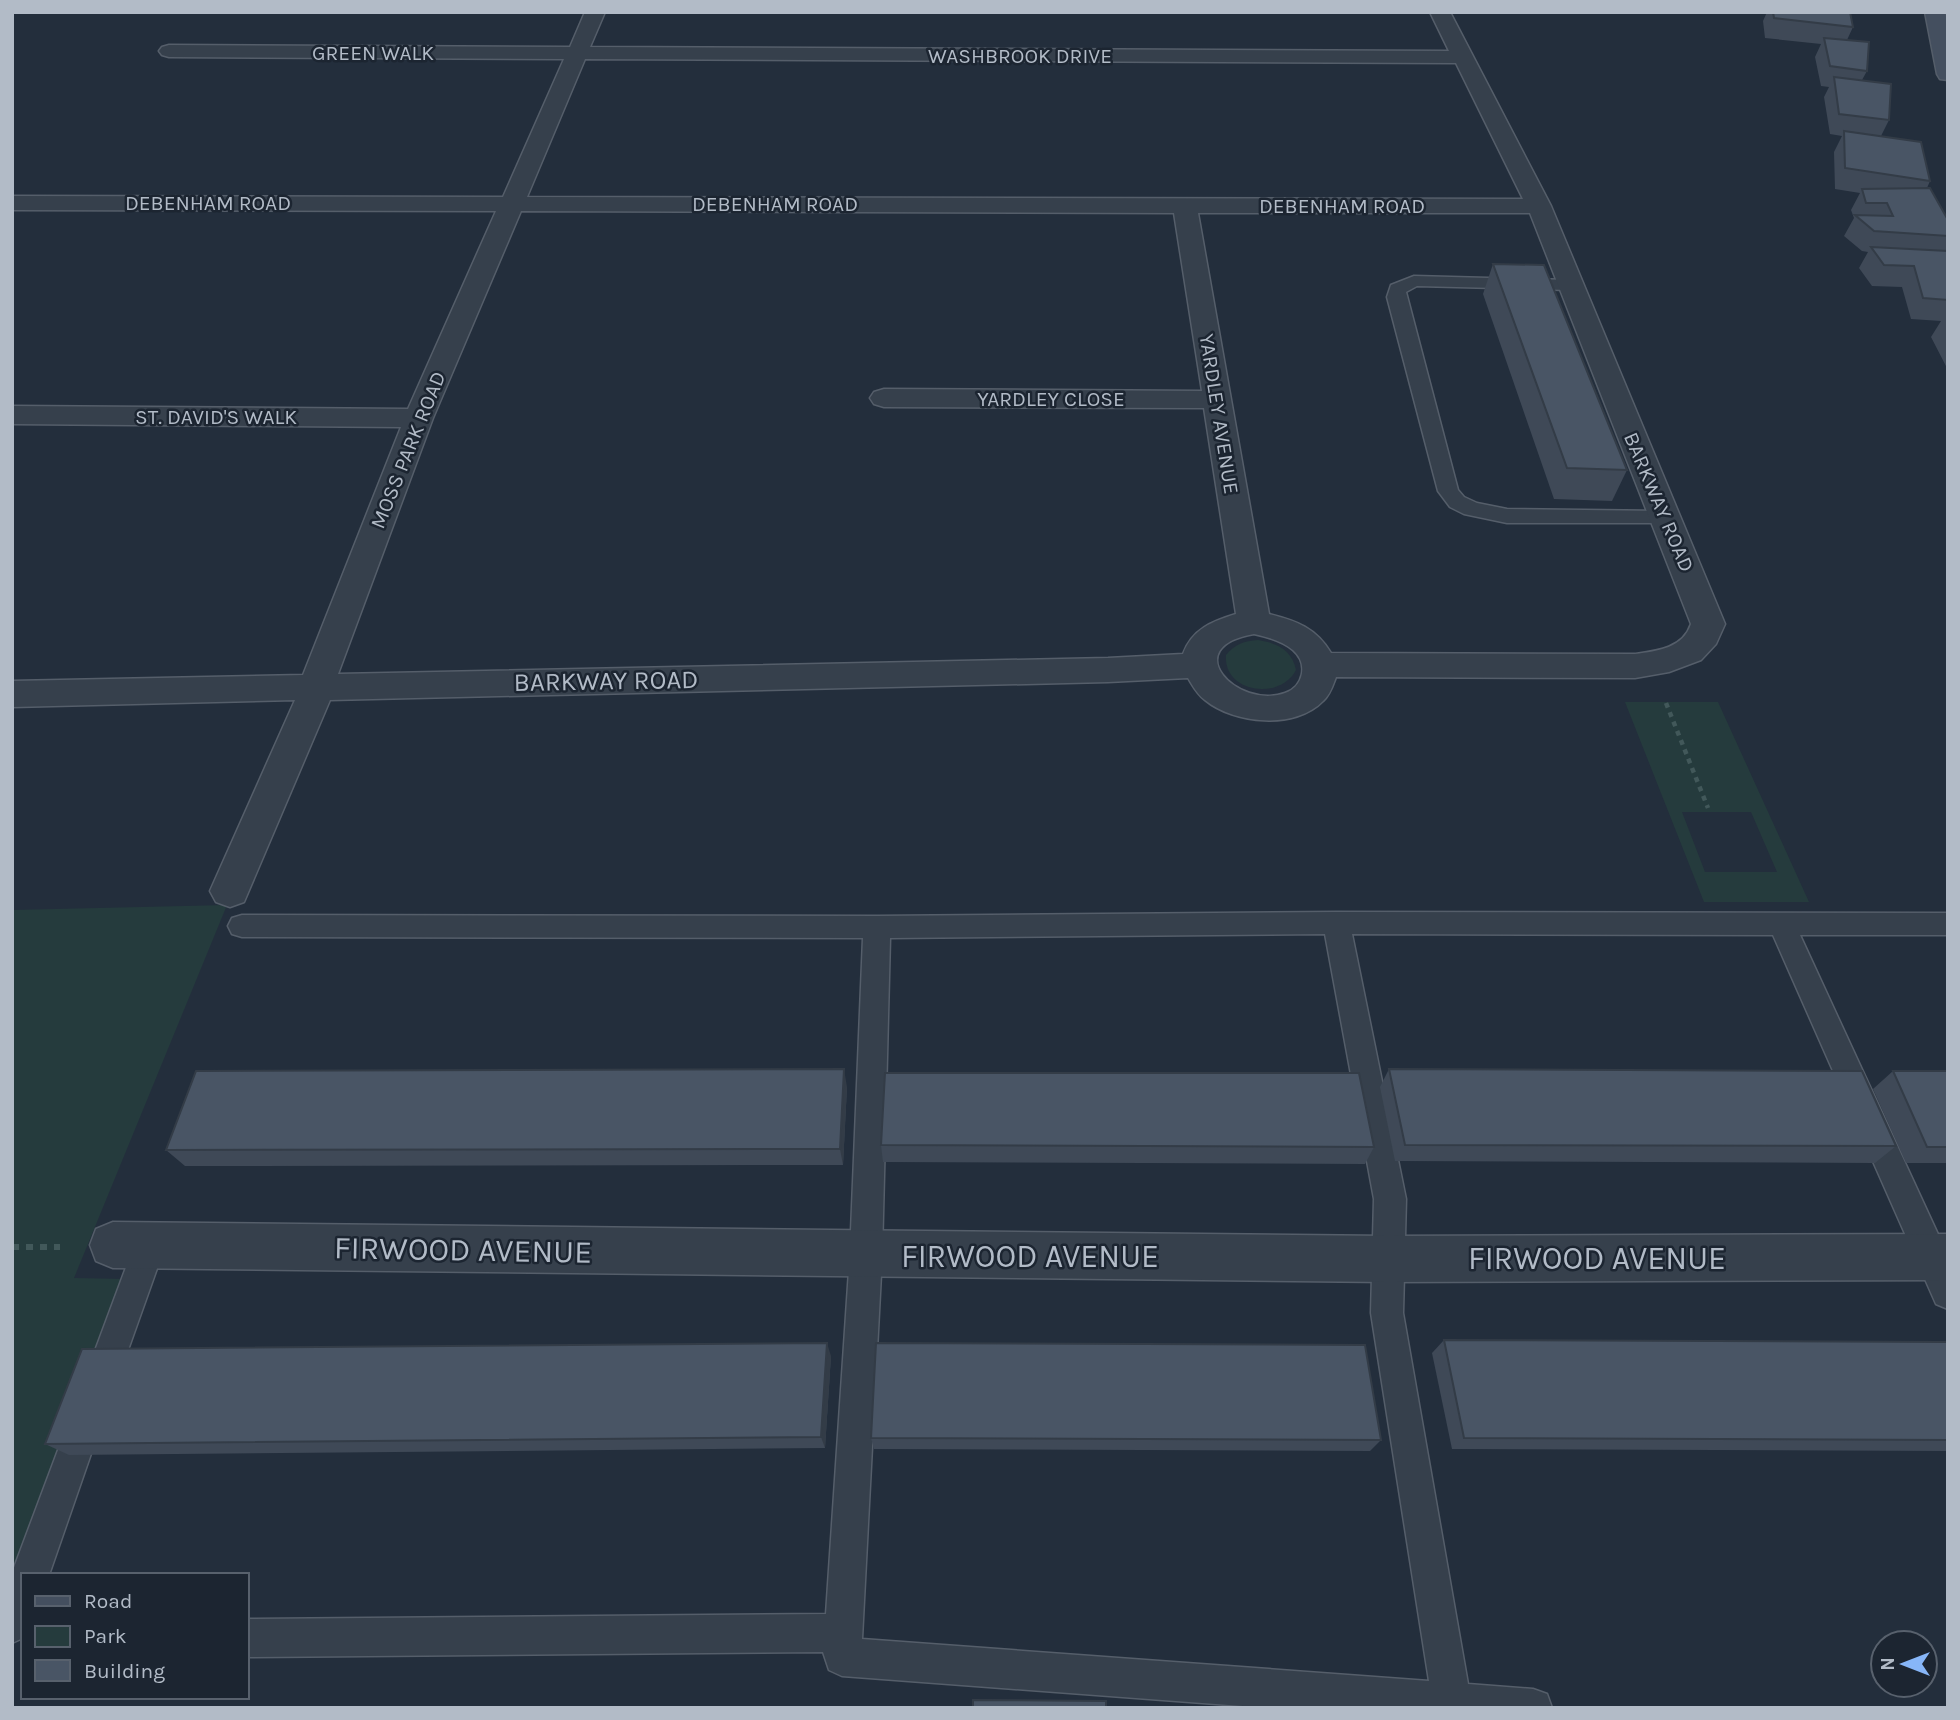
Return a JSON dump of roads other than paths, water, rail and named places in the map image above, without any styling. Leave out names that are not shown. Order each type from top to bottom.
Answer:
[{"type":"main road","points":[[1935,12],[1948,74]]},
{"type":"street","name":"MOSS PARK ROAD","points":[[230,891],[308,716],[419,418],[595,12]]},
{"type":"street","name":"BARKWAY ROAD","points":[[1322,665],[1647,664],[1680,657],[1697,647],[1706,634],[1708,624],[1539,206],[1440,12]]},
{"type":"street","name":"GREEN WALK","points":[[169,51],[577,54]]},
{"type":"street","name":"WASHBROOK DRIVE","points":[[577,54],[1464,57]]},
{"type":"street","name":"DEBENHAM ROAD","points":[[12,204],[1539,206]]},
{"type":"street","name":"YARDLEY AVENUE","points":[[1185,205],[1254,622]]},
{"type":"street","name":"YARDLEY CLOSE","points":[[884,397],[1217,400]]},
{"type":"street","name":"ST. DAVID'S WALK","points":[[12,415],[419,418]]},
{"type":"street","points":[[1254,622],[1282,627],[1306,640],[1322,665],[1320,680],[1312,693],[1298,702],[1280,708],[1258,708],[1219,693],[1206,680],[1200,665],[1201,652],[1208,640],[1220,630],[1254,622]]},
{"type":"street","name":"BARKWAY ROAD","points":[[12,694],[1080,671],[1200,665]]},
{"type":"street","name":"FIRWOOD AVENUE","points":[[131,1246],[1387,1259],[1942,1269]]},
{"type":"lane","points":[[1569,285],[1414,281],[1398,289],[1395,297],[1448,491],[1457,502],[1471,509],[1507,516],[1664,517]]},
{"type":"lane","points":[[1336,923],[1390,1199],[1387,1313],[1452,1703]]},
{"type":"lane","points":[[242,926],[1948,924]]},
{"type":"lane","points":[[1783,925],[1942,1269]]},
{"type":"lane","points":[[877,927],[866,1255],[842,1657],[1532,1708]]},
{"type":"lane","points":[[31,1573],[131,1246]]},
{"type":"lane","points":[[12,1624],[21,1600]]},
{"type":"lane","points":[[248,1638],[843,1633]]}]
